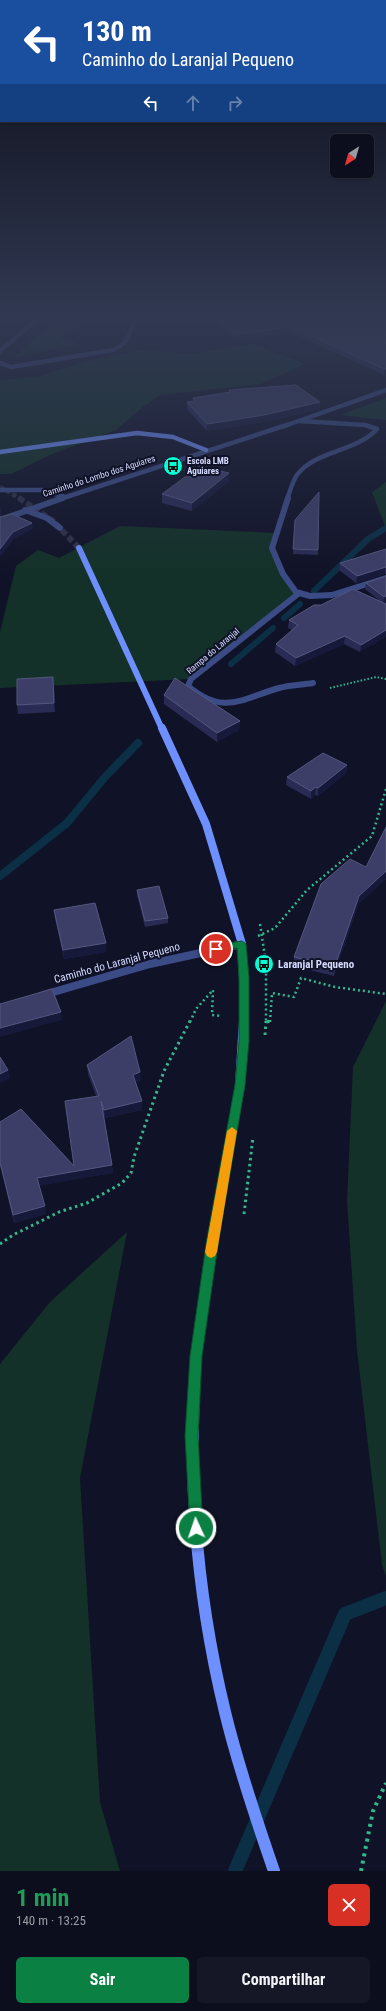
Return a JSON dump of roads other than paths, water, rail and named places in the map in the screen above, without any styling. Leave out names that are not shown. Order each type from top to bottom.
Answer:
[{"type":"main road","points":[[0,452],[136,433],[173,437],[206,450]]},
{"type":"main road","points":[[79,548],[206,824],[235,916],[242,944],[244,1023],[240,1085],[213,1238],[196,1356],[192,1436],[196,1528],[208,1631],[225,1712],[249,1799],[274,1871]]},
{"type":"street","name":"Caminho do Lombo dos Aguiares","points":[[0,520],[25,510],[206,450],[300,421],[344,405]]},
{"type":"street","points":[[300,421],[365,425],[377,429],[360,441],[316,460],[296,476],[290,489],[272,548],[283,576],[293,590],[298,594],[330,594],[386,578]]},
{"type":"street","points":[[0,490],[46,490],[59,493],[65,497]]},
{"type":"street","points":[[25,510],[47,518],[60,528]]},
{"type":"street","name":"Rampa do Laranjal","points":[[298,594],[191,679],[188,686],[206,699],[224,704],[237,703],[278,688],[312,683]]},
{"type":"street","name":"Caminho do Laranjal Pequeno","points":[[38,997],[150,964],[242,944]]},
{"type":"waterway","points":[[314,591],[368,539],[386,528]]},
{"type":"waterway","points":[[284,618],[300,604]]},
{"type":"waterway","points":[[231,664],[273,628]]},
{"type":"waterway","points":[[0,876],[67,823],[105,777],[138,743]]},
{"type":"waterway","points":[[235,1871],[345,1614],[386,1598]]},
{"type":"tunnel","points":[[0,487],[21,499]]},
{"type":"tunnel","points":[[19,498],[53,521],[79,548]]},
{"type":"place","name":"Escola LMB Aguiares","points":[[173,466]]},
{"type":"place","name":"Laranjal Pequeno","points":[[264,964]]}]
